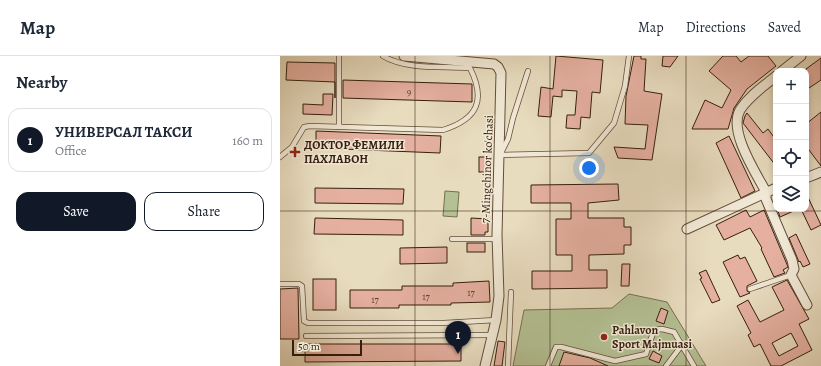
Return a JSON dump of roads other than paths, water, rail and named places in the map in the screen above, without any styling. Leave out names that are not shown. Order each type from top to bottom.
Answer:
[{"type":"street","name":"7-Mingchinor ko'chasi","points":[[404,56],[494,64],[498,67],[501,79],[497,240],[499,296],[496,320],[485,366]]},
{"type":"street","points":[[786,68],[801,56]]},
{"type":"street","points":[[773,79],[749,99],[740,111],[737,122],[742,144],[766,192],[766,199],[792,260],[794,269],[791,275],[807,305]]},
{"type":"street","points":[[809,177],[821,172]]},
{"type":"street","points":[[687,229],[773,189]]},
{"type":"lane","points":[[338,56],[339,126]]},
{"type":"lane","points":[[280,158],[292,147],[304,127],[339,126],[443,130],[458,125],[474,111],[479,100],[477,84],[470,68],[405,65],[392,62],[383,56]]},
{"type":"lane","points":[[528,71],[508,139],[500,155],[589,153],[614,123],[625,86],[629,56]]},
{"type":"lane","points":[[452,239],[497,240]]},
{"type":"lane","points":[[750,289],[791,275]]},
{"type":"lane","points":[[280,284],[300,284],[302,286],[304,322],[308,323],[451,323],[496,320]]},
{"type":"lane","points":[[508,366],[511,292]]},
{"type":"lane","points":[[548,366],[556,347],[615,361],[646,354],[654,330],[662,329],[674,332],[694,366]]},
{"type":"lane","points":[[306,336],[493,335]]},
{"type":"lane","points":[[666,366],[682,345]]},
{"type":"place","name":"ДОКТОР ФЕМИЛИ ПАХЛАВОН","points":[[295,152]]},
{"type":"place","name":"Pahlavon Sport Majmuasi","points":[[604,337]]},
{"type":"place","name":"УНИВЕРСАЛ ТАКСИ","points":[[458,354]]}]
